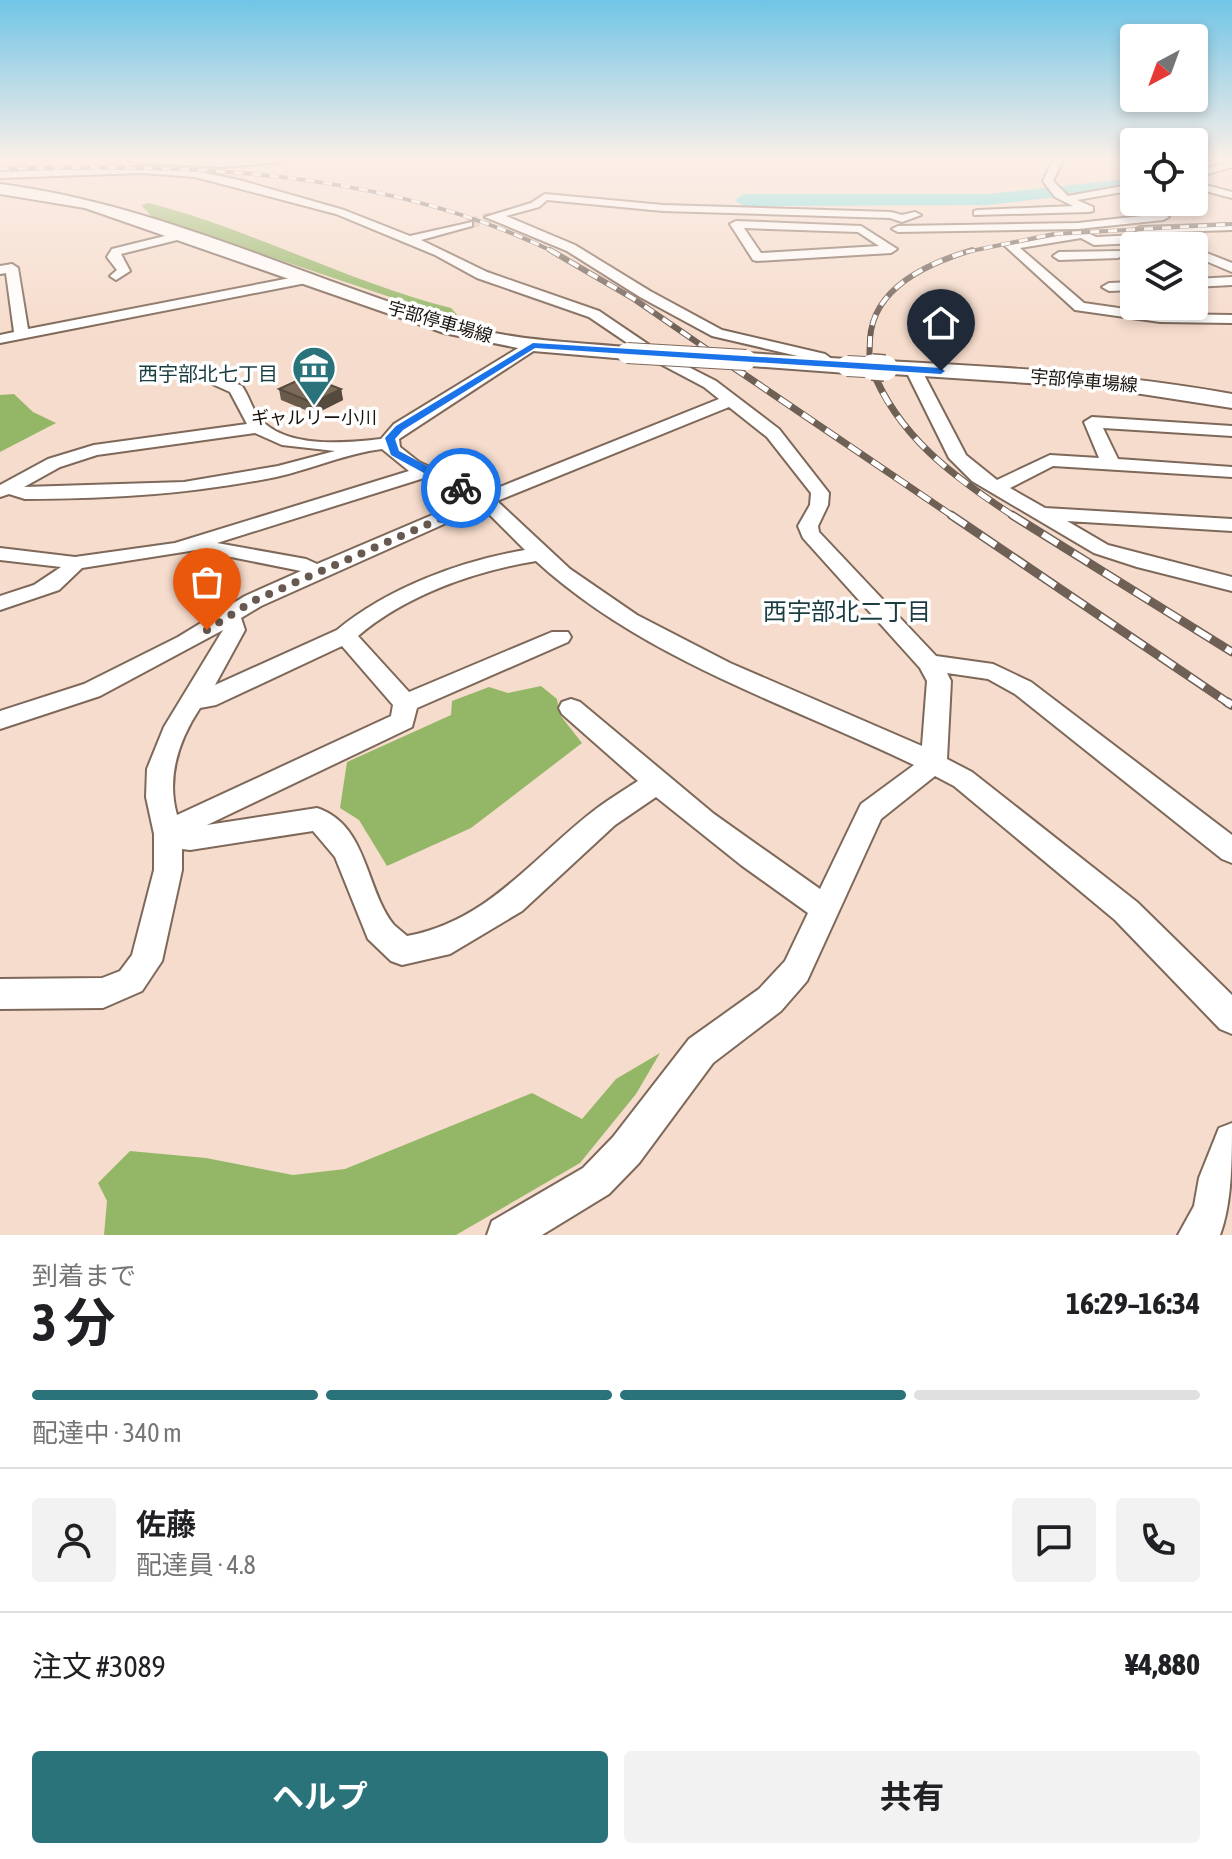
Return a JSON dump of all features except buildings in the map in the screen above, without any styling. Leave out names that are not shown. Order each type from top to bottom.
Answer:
[{"type":"main road","name":"宇部停車場線","points":[[121,216],[451,329],[533,345],[1128,384],[1232,401]]},
{"type":"street","points":[[349,216],[482,275],[594,314],[656,356],[710,384],[773,433],[820,493],[819,505],[808,526],[810,534],[929,663],[939,681],[934,763],[871,812],[796,971],[770,1000],[701,1051],[626,1150],[596,1181],[506,1235]]},
{"type":"street","points":[[494,216],[571,248],[645,294],[717,333],[820,357],[839,365]]},
{"type":"street","points":[[894,216],[910,219],[914,216]]},
{"type":"street","points":[[1106,216],[1164,240],[1094,241],[1083,234],[1011,246],[1080,307],[1160,318],[1232,319]]},
{"type":"street","points":[[861,229],[891,249],[757,257],[736,224],[861,229],[1078,226],[1163,217],[1160,216]]},
{"type":"street","points":[[409,240],[468,224]]},
{"type":"street","points":[[1139,230],[1232,227]]},
{"type":"street","points":[[116,276],[124,271],[113,257],[116,252],[181,236]]},
{"type":"street","points":[[1059,256],[1120,254]]},
{"type":"street","points":[[1208,258],[1232,268]]},
{"type":"street","points":[[0,270],[12,268],[7,288],[19,310],[22,335]]},
{"type":"street","points":[[0,339],[306,279]]},
{"type":"street","points":[[1208,282],[1232,281]]},
{"type":"street","points":[[1109,287],[1120,287]]},
{"type":"street","points":[[0,313],[19,310]]},
{"type":"street","points":[[533,345],[392,434],[390,443],[394,453],[483,500],[515,526],[540,554],[644,629],[963,779],[1126,911],[1232,1018]]},
{"type":"street","points":[[913,369],[964,467],[1085,541],[1119,556],[1232,584]]},
{"type":"street","points":[[204,375],[236,389],[249,417],[285,442],[355,447],[390,443]]},
{"type":"street","points":[[0,720],[92,690],[253,601],[483,500],[731,400]]},
{"type":"street","points":[[1111,464],[1092,422],[1232,431]]},
{"type":"street","points":[[4,489],[54,463],[94,450],[260,427]]},
{"type":"street","points":[[4,489],[25,493],[57,493],[184,488],[294,467],[341,455],[355,447]]},
{"type":"street","points":[[996,488],[1050,460],[1232,472]]},
{"type":"street","points":[[0,554],[75,563],[197,544],[428,471]]},
{"type":"street","points":[[1039,514],[1232,525]]},
{"type":"street","points":[[197,544],[244,556],[306,565],[315,573]]},
{"type":"street","points":[[192,700],[207,699],[345,635],[358,621],[397,601],[459,576],[540,554]]},
{"type":"street","points":[[0,603],[47,589],[65,579],[75,563]]},
{"type":"street","points":[[0,994],[103,993],[131,981],[146,961],[168,870],[168,834],[159,794],[160,771],[169,744],[192,700],[227,650],[234,630],[229,617]]},
{"type":"street","points":[[168,834],[202,814],[403,721],[405,703],[345,635]]},
{"type":"street","points":[[405,703],[560,637]]},
{"type":"street","points":[[929,663],[993,672],[1023,688],[1232,851]]},
{"type":"street","points":[[571,708],[656,783],[795,889],[828,908]]},
{"type":"street","points":[[168,834],[190,839],[317,819],[327,824],[340,843],[379,930],[402,951],[439,944],[512,902],[605,817],[656,783]]},
{"type":"street","points":[[1197,1235],[1212,1213],[1218,1178],[1232,1141]]},
{"type":"street","points":[[1218,1178],[1232,1214]]},
{"type":"green space","points":[[193,216],[375,284],[451,308],[458,316],[393,298],[152,217]]},
{"type":"green space","points":[[14,394],[33,412],[56,423],[0,452],[0,395]]},
{"type":"green space","points":[[541,686],[557,699],[560,715],[582,743],[471,828],[387,866],[359,820],[340,808],[347,762],[451,715],[452,701],[489,687],[508,693]]},
{"type":"green space","points":[[660,1053],[636,1094],[580,1163],[456,1235],[104,1235],[107,1201],[98,1183],[130,1151],[206,1158],[293,1175],[345,1169],[532,1093],[582,1119],[616,1079]]},
{"type":"tunnel","points":[[468,224],[491,217]]},
{"type":"railway","points":[[461,216],[552,251]]},
{"type":"railway","points":[[967,252],[1054,234],[1232,224]]},
{"type":"railway","points":[[967,252],[972,250]]},
{"type":"railway","points":[[552,251],[634,299],[736,369]]},
{"type":"railway","points":[[871,369],[869,358],[873,321],[892,291],[922,270],[967,252]]},
{"type":"railway","points":[[733,367],[954,517]]},
{"type":"railway","points":[[871,367],[882,392],[912,435],[971,487],[1013,515]]},
{"type":"railway","points":[[951,515],[1227,702]]},
{"type":"railway","points":[[1013,515],[1232,652]]},
{"type":"railway","points":[[1227,702],[1232,705]]},
{"type":"way so far","points":[[207,630],[253,601],[483,500],[461,488]]},
{"type":"place","name":"ギャルリー小川","points":[[314,407]]},
{"type":"district","name":"西宇部北七丁目","points":[[208,374]]},
{"type":"district","name":"西宇部北二丁目","points":[[847,612]]},
{"type":"route","points":[[461,488],[394,453],[391,449],[392,434],[533,345],[941,371]]}]
